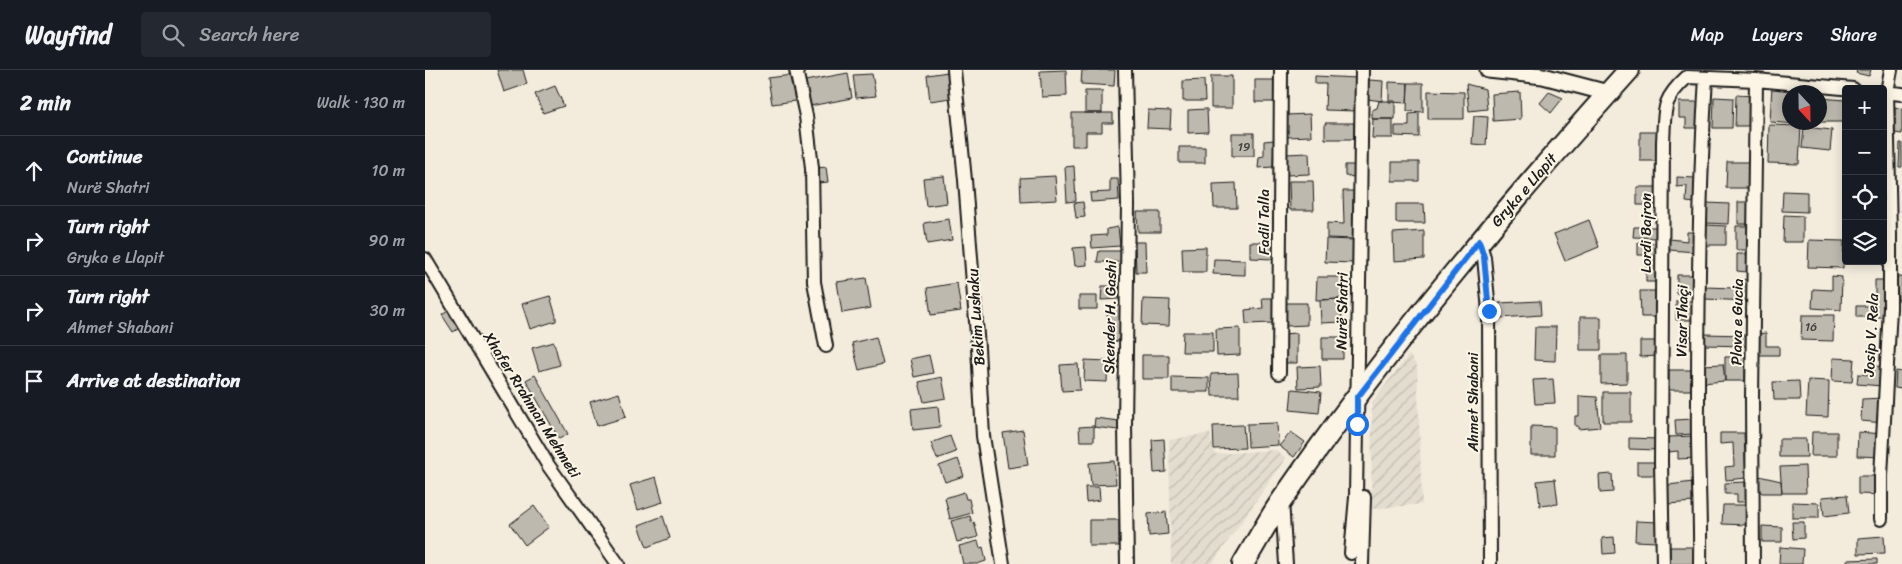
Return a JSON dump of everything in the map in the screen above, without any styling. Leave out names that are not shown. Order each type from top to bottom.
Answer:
[{"type":"main road","name":"Gryka e Llapit","points":[[1245,562],[1282,500],[1362,391],[1479,241],[1629,70]]},
{"type":"street","points":[[796,70],[806,116],[812,168],[814,282],[826,346]]},
{"type":"street","name":"Bekim Lushaku","points":[[954,70],[965,180],[983,436],[1003,564]]},
{"type":"street","name":"Skender H. Gashi","points":[[1125,70],[1128,205],[1125,425],[1127,564]]},
{"type":"street","name":"Fadil Talla","points":[[1279,373],[1281,70]]},
{"type":"street","name":"Nurë Shatri","points":[[1351,553],[1362,391],[1362,70]]},
{"type":"street","points":[[1488,70],[1543,76],[1608,94]]},
{"type":"street","name":"Josip V. Rela","points":[[1887,85],[1891,70]]},
{"type":"street","name":"Lordi Bajron","points":[[1663,564],[1661,452],[1663,142],[1665,104],[1672,90],[1687,77],[1756,80],[1842,88]]},
{"type":"street","name":"Visar Thaçi","points":[[1700,564],[1697,406],[1701,163],[1706,78]]},
{"type":"street","name":"Plava e Gucia","points":[[1753,564],[1752,398],[1756,80]]},
{"type":"street","points":[[1887,92],[1902,94]]},
{"type":"street","name":"Josip V. Rela","points":[[1881,519],[1881,476],[1890,308],[1890,234],[1886,130]]},
{"type":"street","name":"Ahmet Shabani","points":[[1479,241],[1484,257],[1489,311],[1490,564]]},
{"type":"street","name":"Xhafer Rrahman Mehmeti","points":[[425,259],[548,464],[618,564]]},
{"type":"street","points":[[1362,391],[1362,564]]},
{"type":"street","points":[[1282,500],[1286,564]]},
{"type":"shaded area","points":[[1409,355],[1417,366],[1422,504],[1371,509],[1372,402]]},
{"type":"shaded area","points":[[1210,433],[1215,454],[1276,450],[1286,458],[1212,564],[1171,564],[1169,440]]},
{"type":"building","points":[[497,70],[523,70],[527,84],[504,92]]},
{"type":"building","points":[[1066,70],[1067,96],[1042,97],[1040,71]]},
{"type":"building","points":[[1082,70],[1115,70],[1114,86],[1081,84]]},
{"type":"building","points":[[1857,70],[1871,70],[1869,76],[1856,73]]},
{"type":"building","points":[[948,72],[951,98],[930,101],[927,75]]},
{"type":"building","points":[[848,73],[852,98],[810,106],[805,81]]},
{"type":"building","points":[[872,74],[876,96],[856,98],[853,75]]},
{"type":"building","points":[[792,75],[795,101],[772,104],[768,78]]},
{"type":"building","points":[[1211,76],[1232,76],[1232,108],[1211,108]]},
{"type":"building","points":[[1315,76],[1357,78],[1356,111],[1325,110],[1326,84],[1315,84]]},
{"type":"building","points":[[1204,80],[1205,101],[1183,101],[1183,81]]},
{"type":"building","points":[[1255,80],[1277,80],[1277,102],[1255,102]]},
{"type":"building","points":[[1369,80],[1383,81],[1382,101],[1367,99]]},
{"type":"building","points":[[1389,82],[1408,83],[1407,103],[1389,102]]},
{"type":"building","points":[[1408,83],[1423,83],[1423,112],[1407,111]]},
{"type":"building","points":[[1466,84],[1485,89],[1487,109],[1469,111]]},
{"type":"building","points":[[1772,85],[1782,85],[1782,123],[1770,122]]},
{"type":"building","points":[[555,86],[564,106],[543,113],[535,94]]},
{"type":"building","points":[[1085,91],[1102,91],[1102,113],[1085,113]]},
{"type":"building","points":[[1428,91],[1464,92],[1464,119],[1428,119]]},
{"type":"building","points":[[1520,92],[1521,119],[1493,121],[1492,94]]},
{"type":"building","points":[[1549,92],[1563,98],[1551,113],[1540,103]]},
{"type":"building","points":[[1736,95],[1755,96],[1754,126],[1735,126]]},
{"type":"building","points":[[1714,97],[1733,98],[1732,128],[1713,128]]},
{"type":"building","points":[[1827,99],[1842,100],[1842,122],[1827,122]]},
{"type":"building","points":[[1379,101],[1395,101],[1395,119],[1372,119],[1372,110],[1377,108]]},
{"type":"building","points":[[1679,102],[1699,102],[1699,128],[1686,128],[1686,118],[1679,118]]},
{"type":"building","points":[[1895,107],[1902,109],[1902,134],[1895,133]]},
{"type":"building","points":[[1207,109],[1208,132],[1188,133],[1188,110]]},
{"type":"building","points":[[1148,110],[1171,111],[1170,129],[1147,128]]},
{"type":"building","points":[[1072,113],[1113,113],[1113,123],[1102,123],[1102,132],[1086,132],[1086,146],[1072,146]]},
{"type":"building","points":[[1419,113],[1419,137],[1395,136],[1395,126],[1409,126],[1409,114]]},
{"type":"building","points":[[1310,114],[1311,136],[1287,137],[1286,115]]},
{"type":"building","points":[[1474,116],[1488,117],[1486,145],[1472,144]]},
{"type":"building","points":[[1373,119],[1393,119],[1393,138],[1372,138]]},
{"type":"building","points":[[1325,123],[1354,123],[1354,139],[1325,139]]},
{"type":"building","points":[[1769,125],[1782,125],[1782,130],[1801,130],[1799,164],[1768,163]]},
{"type":"building","points":[[1804,130],[1832,130],[1830,151],[1802,148]]},
{"type":"building","points":[[1640,132],[1659,132],[1659,161],[1640,161]]},
{"type":"building","points":[[1232,133],[1254,133],[1254,156],[1232,156]]},
{"type":"building","points":[[1274,140],[1273,167],[1258,168],[1259,157],[1264,156],[1264,141]]},
{"type":"building","points":[[1900,143],[1902,143],[1902,167],[1899,167]]},
{"type":"building","points":[[1179,147],[1205,147],[1205,163],[1179,163]]},
{"type":"building","points":[[1309,153],[1310,174],[1286,175],[1285,154]]},
{"type":"building","points":[[1392,162],[1419,162],[1419,181],[1392,181]]},
{"type":"building","points":[[1727,162],[1751,162],[1750,188],[1726,188]]},
{"type":"building","points":[[1345,165],[1355,165],[1355,177],[1345,176]]},
{"type":"building","points":[[1074,166],[1076,201],[1067,202],[1065,167]]},
{"type":"building","points":[[826,167],[828,182],[819,183],[817,168]]},
{"type":"building","points":[[944,176],[947,203],[926,206],[923,178]]},
{"type":"building","points":[[1055,176],[1057,200],[1021,202],[1020,178]]},
{"type":"building","points":[[1677,177],[1695,178],[1695,203],[1686,202],[1687,186],[1677,187]]},
{"type":"building","points":[[1110,179],[1118,179],[1119,200],[1091,202],[1090,193],[1110,192]]},
{"type":"building","points":[[1289,181],[1313,181],[1314,210],[1290,210]]},
{"type":"building","points":[[1236,183],[1237,208],[1214,208],[1213,184]]},
{"type":"building","points":[[1637,187],[1659,187],[1659,205],[1637,205]]},
{"type":"building","points":[[1343,191],[1354,191],[1354,239],[1327,238],[1327,223],[1344,224]]},
{"type":"building","points":[[1783,191],[1807,192],[1807,212],[1782,211]]},
{"type":"building","points":[[1083,202],[1085,217],[1076,218],[1074,203]]},
{"type":"building","points":[[1738,202],[1749,202],[1749,224],[1738,224]]},
{"type":"building","points":[[1707,203],[1729,204],[1728,224],[1706,223]]},
{"type":"building","points":[[1396,204],[1424,204],[1425,223],[1396,223]]},
{"type":"building","points":[[1137,212],[1160,212],[1160,232],[1138,232]]},
{"type":"building","points":[[1784,215],[1803,216],[1803,242],[1783,242]]},
{"type":"building","points":[[949,219],[952,240],[927,244],[924,223]]},
{"type":"building","points":[[1589,220],[1599,247],[1565,261],[1554,234]]},
{"type":"building","points":[[1706,225],[1726,226],[1726,245],[1706,245]]},
{"type":"building","points":[[1736,226],[1748,226],[1749,250],[1736,250]]},
{"type":"building","points":[[1118,227],[1120,246],[1092,248],[1091,236],[1107,235],[1107,229]]},
{"type":"building","points":[[1634,227],[1658,227],[1658,238],[1633,237]]},
{"type":"building","points":[[1424,231],[1424,259],[1394,261],[1393,233]]},
{"type":"building","points":[[1687,232],[1698,232],[1696,252],[1669,250],[1670,239],[1687,241]]},
{"type":"building","points":[[1265,236],[1273,237],[1273,259],[1250,258],[1250,242],[1265,242]]},
{"type":"building","points":[[1326,239],[1354,240],[1353,263],[1325,262]]},
{"type":"building","points":[[1809,240],[1842,241],[1843,268],[1808,267]]},
{"type":"building","points":[[1135,242],[1145,242],[1146,272],[1136,272]]},
{"type":"building","points":[[1638,243],[1659,243],[1658,282],[1646,282],[1646,255],[1638,255]]},
{"type":"building","points":[[1086,247],[1087,265],[1075,266],[1073,248]]},
{"type":"building","points":[[1206,247],[1206,272],[1183,272],[1182,248]]},
{"type":"building","points":[[1099,251],[1122,251],[1122,262],[1097,262]]},
{"type":"building","points":[[1737,254],[1748,254],[1747,272],[1737,271]]},
{"type":"building","points":[[1214,259],[1245,260],[1245,275],[1213,274]]},
{"type":"building","points":[[1677,275],[1695,275],[1694,294],[1677,294]]},
{"type":"building","points":[[1832,276],[1842,277],[1841,310],[1812,308],[1813,289],[1832,290]]},
{"type":"building","points":[[1317,277],[1345,277],[1344,300],[1316,300]]},
{"type":"building","points":[[1897,277],[1902,277],[1902,300],[1898,300]]},
{"type":"building","points":[[866,278],[871,308],[842,313],[837,282]]},
{"type":"building","points":[[1736,279],[1750,280],[1749,301],[1705,299],[1705,287],[1735,288]]},
{"type":"building","points":[[1875,280],[1885,280],[1885,317],[1856,317],[1856,306],[1875,306]]},
{"type":"building","points":[[957,283],[961,311],[931,315],[927,288]]},
{"type":"building","points":[[1102,286],[1119,286],[1119,299],[1101,300]]},
{"type":"building","points":[[1640,291],[1658,291],[1658,317],[1641,317]]},
{"type":"building","points":[[550,296],[556,321],[530,329],[522,304]]},
{"type":"building","points":[[1079,296],[1097,296],[1097,309],[1079,309]]},
{"type":"building","points":[[1262,298],[1273,298],[1273,323],[1246,324],[1245,310],[1263,308]]},
{"type":"building","points":[[1143,299],[1170,300],[1169,326],[1142,325]]},
{"type":"building","points":[[1341,299],[1342,322],[1321,323],[1320,300]]},
{"type":"building","points":[[1540,301],[1541,315],[1500,318],[1499,303]]},
{"type":"building","points":[[1676,301],[1693,301],[1693,320],[1676,320]]},
{"type":"building","points":[[460,303],[471,321],[453,332],[442,315]]},
{"type":"building","points":[[1286,303],[1307,303],[1307,325],[1286,326]]},
{"type":"building","points":[[1120,305],[1121,341],[1108,342],[1107,306]]},
{"type":"building","points":[[1802,315],[1834,315],[1833,341],[1801,340]]},
{"type":"building","points":[[1580,317],[1601,317],[1601,350],[1580,350]]},
{"type":"building","points":[[1535,327],[1556,327],[1555,361],[1534,360]]},
{"type":"building","points":[[1240,328],[1240,355],[1217,356],[1216,329]]},
{"type":"building","points":[[1183,332],[1213,332],[1213,352],[1182,352]]},
{"type":"building","points":[[1297,333],[1297,363],[1281,363],[1281,334]]},
{"type":"building","points":[[1766,333],[1766,346],[1779,346],[1779,355],[1757,355],[1757,334]]},
{"type":"building","points":[[1704,334],[1746,335],[1746,346],[1704,345]]},
{"type":"building","points":[[876,337],[883,364],[859,370],[852,343]]},
{"type":"building","points":[[1322,337],[1343,337],[1343,359],[1322,359]]},
{"type":"building","points":[[1640,341],[1658,341],[1659,356],[1640,357]]},
{"type":"building","points":[[554,342],[560,365],[539,371],[532,348]]},
{"type":"building","points":[[929,355],[933,373],[914,377],[910,359]]},
{"type":"building","points":[[1142,355],[1169,355],[1169,379],[1142,379]]},
{"type":"building","points":[[1601,355],[1627,355],[1627,383],[1601,384]]},
{"type":"building","points":[[1725,357],[1745,357],[1745,381],[1725,381]]},
{"type":"building","points":[[1833,358],[1854,359],[1852,382],[1832,381]]},
{"type":"building","points":[[1085,360],[1108,361],[1107,382],[1084,381]]},
{"type":"building","points":[[1078,364],[1080,390],[1062,391],[1060,365]]},
{"type":"building","points":[[1723,364],[1725,381],[1702,383],[1702,365]]},
{"type":"building","points":[[1320,366],[1321,387],[1298,388],[1297,367]]},
{"type":"building","points":[[1875,366],[1884,367],[1882,386],[1857,384],[1858,374],[1873,375]]},
{"type":"building","points":[[1669,370],[1692,370],[1693,390],[1669,390]]},
{"type":"building","points":[[1896,371],[1902,372],[1902,389],[1895,388]]},
{"type":"building","points":[[1238,373],[1239,396],[1212,396],[1211,374]]},
{"type":"building","points":[[535,375],[568,434],[559,439],[526,380]]},
{"type":"building","points":[[942,377],[946,398],[924,402],[919,382]]},
{"type":"building","points":[[1172,377],[1209,378],[1209,392],[1172,392]]},
{"type":"building","points":[[1553,379],[1555,403],[1535,404],[1533,380]]},
{"type":"building","points":[[1808,380],[1829,381],[1828,417],[1806,416]]},
{"type":"building","points":[[1799,381],[1800,400],[1774,400],[1773,382]]},
{"type":"building","points":[[1292,389],[1321,392],[1319,413],[1290,410]]},
{"type":"building","points":[[1603,392],[1631,392],[1631,422],[1603,422]]},
{"type":"building","points":[[619,393],[626,417],[597,426],[590,402]]},
{"type":"building","points":[[1579,396],[1597,397],[1600,427],[1578,429],[1578,426],[1575,426],[1575,416],[1579,416]]},
{"type":"building","points":[[1884,398],[1884,423],[1861,421],[1862,399]]},
{"type":"building","points":[[938,406],[940,427],[913,430],[911,409]]},
{"type":"building","points":[[1095,418],[1119,421],[1118,430],[1094,427]]},
{"type":"building","points":[[1693,419],[1694,434],[1676,435],[1675,420]]},
{"type":"building","points":[[1277,423],[1278,445],[1248,447],[1247,424]]},
{"type":"building","points":[[1243,425],[1245,448],[1214,449],[1213,426]]},
{"type":"building","points":[[1094,426],[1094,441],[1080,441],[1079,427]]},
{"type":"building","points":[[1531,426],[1555,427],[1555,455],[1531,455]]},
{"type":"building","points":[[1023,430],[1028,465],[1008,468],[1003,433]]},
{"type":"building","points":[[1291,432],[1305,442],[1294,457],[1279,446]]},
{"type":"building","points":[[1812,432],[1837,432],[1837,456],[1811,456]]},
{"type":"building","points":[[1858,432],[1883,434],[1882,457],[1857,456]]},
{"type":"building","points":[[1720,433],[1744,433],[1746,478],[1726,480],[1725,467],[1734,466],[1733,443],[1720,444]]},
{"type":"building","points":[[950,436],[956,452],[937,459],[931,443]]},
{"type":"building","points":[[1695,436],[1696,458],[1678,459],[1678,451],[1668,452],[1668,437]]},
{"type":"building","points":[[1629,438],[1658,439],[1658,450],[1629,449]]},
{"type":"building","points":[[1164,439],[1166,472],[1154,473],[1152,440]]},
{"type":"building","points":[[1779,439],[1806,439],[1807,457],[1779,457]]},
{"type":"building","points":[[958,459],[964,476],[945,482],[939,466]]},
{"type":"building","points":[[1114,461],[1116,484],[1091,485],[1089,463]]},
{"type":"building","points":[[1637,462],[1658,462],[1658,475],[1637,475]]},
{"type":"building","points":[[1805,466],[1806,493],[1782,493],[1780,467]]},
{"type":"building","points":[[1612,474],[1613,492],[1600,493],[1599,475]]},
{"type":"building","points":[[1759,476],[1781,481],[1782,493],[1762,493],[1757,488]]},
{"type":"building","points":[[1858,476],[1881,476],[1881,495],[1858,494]]},
{"type":"building","points":[[656,477],[663,502],[638,510],[630,485]]},
{"type":"building","points":[[1555,479],[1558,504],[1540,506],[1537,481]]},
{"type":"building","points":[[1693,482],[1694,502],[1668,504],[1668,485]]},
{"type":"building","points":[[1745,482],[1746,502],[1737,502],[1737,494],[1725,494],[1725,483]]},
{"type":"building","points":[[1085,487],[1099,487],[1100,500],[1086,502]]},
{"type":"building","points":[[964,492],[966,499],[969,499],[972,513],[950,519],[945,498]]},
{"type":"building","points":[[1847,495],[1849,513],[1824,516],[1822,497]]},
{"type":"building","points":[[1792,502],[1819,503],[1819,518],[1792,518]]},
{"type":"building","points":[[1723,505],[1746,505],[1746,525],[1722,524]]},
{"type":"building","points":[[534,506],[549,527],[525,545],[510,524]]},
{"type":"building","points":[[1166,512],[1168,534],[1149,536],[1148,514]]},
{"type":"building","points":[[663,516],[670,538],[647,547],[639,525]]},
{"type":"building","points":[[970,516],[972,523],[974,522],[978,537],[957,542],[951,521]]},
{"type":"building","points":[[1089,520],[1119,520],[1119,546],[1089,546]]},
{"type":"building","points":[[1636,521],[1658,522],[1657,542],[1635,541]]},
{"type":"building","points":[[1792,522],[1804,522],[1804,538],[1793,539]]},
{"type":"building","points":[[1762,526],[1782,527],[1782,542],[1762,542]]},
{"type":"building","points":[[1884,536],[1885,553],[1858,554],[1858,538]]},
{"type":"building","points":[[1614,537],[1615,553],[1603,554],[1602,538]]},
{"type":"building","points":[[978,541],[980,548],[983,547],[986,561],[977,564],[963,564],[959,546]]},
{"type":"building","points":[[1670,547],[1694,547],[1694,564],[1670,564]]},
{"type":"building","points":[[1780,547],[1803,549],[1802,564],[1779,564]]},
{"type":"building","points":[[1877,559],[1877,564],[1847,564],[1847,560]]},
{"type":"route","points":[[1357,424],[1357,398],[1366,384],[1479,241],[1484,257],[1489,311]]}]
